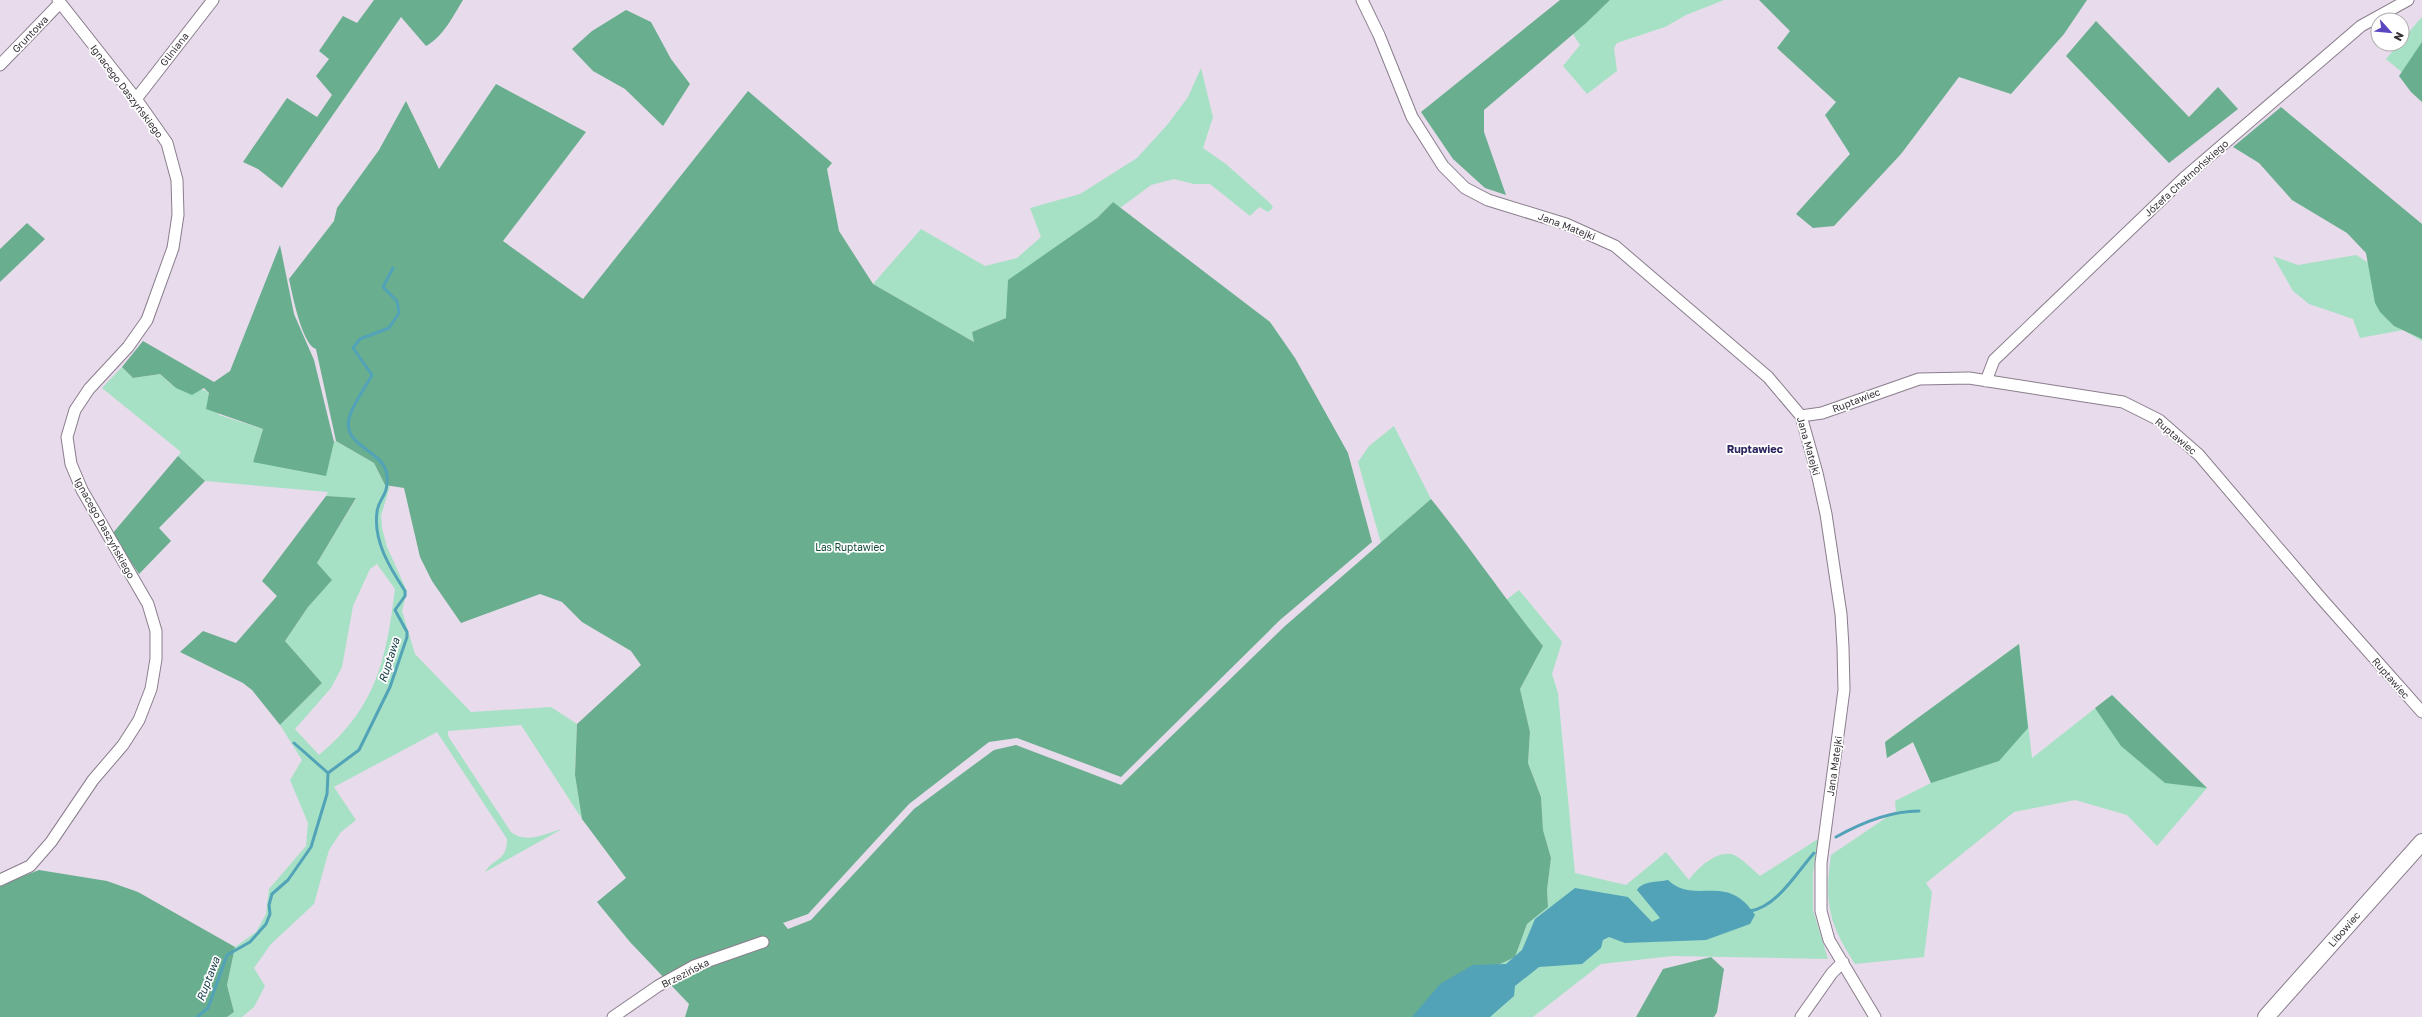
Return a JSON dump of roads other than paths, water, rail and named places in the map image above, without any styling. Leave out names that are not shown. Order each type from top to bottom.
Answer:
[{"type":"street","name":"Gliniana","points":[[136,99],[212,0]]},
{"type":"street","name":"Jana Matejki","points":[[1362,0],[1379,35],[1412,118],[1443,166],[1465,188],[1488,200],[1566,224],[1615,246],[1768,377],[1801,416],[1826,514],[1841,614],[1844,690],[1821,863],[1820,901],[1829,940],[1875,1017]]},
{"type":"street","name":"Józefa Chełmońskiego","points":[[1986,381],[1994,360],[2184,178],[2361,26],[2408,0]]},
{"type":"street","name":"Ignacego Daszyńskiego","points":[[0,880],[30,866],[51,842],[93,780],[122,745],[139,720],[150,689],[156,659],[156,631],[148,604],[82,490],[71,464],[68,437],[75,410],[89,389],[128,347],[147,320],[173,248],[178,215],[177,180],[166,143],[136,99],[62,5]]},
{"type":"street","name":"Gruntowa","points":[[0,65],[62,5]]},
{"type":"street","name":"Ruptawiec","points":[[1801,416],[1822,413],[1919,379],[1969,378],[2123,402],[2159,420],[2198,455],[2320,598],[2422,712]]},
{"type":"street","name":"Libowiec","points":[[2266,1017],[2422,842]]},
{"type":"street","name":"Brzezińska","points":[[613,1017],[658,986],[694,966],[763,942]]},
{"type":"street","points":[[1801,1017],[1832,973],[1843,962]]},
{"type":"water","points":[[1668,880],[1678,887],[1689,890],[1722,891],[1733,895],[1744,902],[1755,915],[1750,924],[1706,940],[1625,943],[1609,937],[1603,940],[1601,948],[1582,964],[1539,967],[1515,986],[1514,996],[1490,1017],[1412,1017],[1440,984],[1473,965],[1506,964],[1522,950],[1535,919],[1575,888],[1628,897],[1652,922],[1660,918],[1637,890],[1646,883]]},
{"type":"waterway","name":"Ruptawa","points":[[197,1017],[208,1008],[227,955],[250,942],[266,924],[270,914],[269,905],[272,894],[288,880],[311,847],[327,794],[328,773],[359,750],[390,687],[407,637],[407,632],[395,610],[405,596],[405,591],[388,564],[380,544],[376,523],[379,503],[385,493],[387,475],[384,466],[378,459],[356,441],[348,426],[352,410],[372,375],[353,348],[360,339],[389,328],[399,313],[397,301],[383,287],[393,268]]},
{"type":"waterway","points":[[294,743],[328,773]]},
{"type":"waterway","points":[[1836,837],[1855,827],[1876,819],[1897,813],[1919,811]]},
{"type":"waterway","points":[[1750,911],[1760,908],[1778,896],[1814,853]]},
{"type":"district","name":"Ruptawiec","points":[[1755,449]]},
{"type":"park label","name":"Las Ruptawiec","points":[[850,547]]}]
